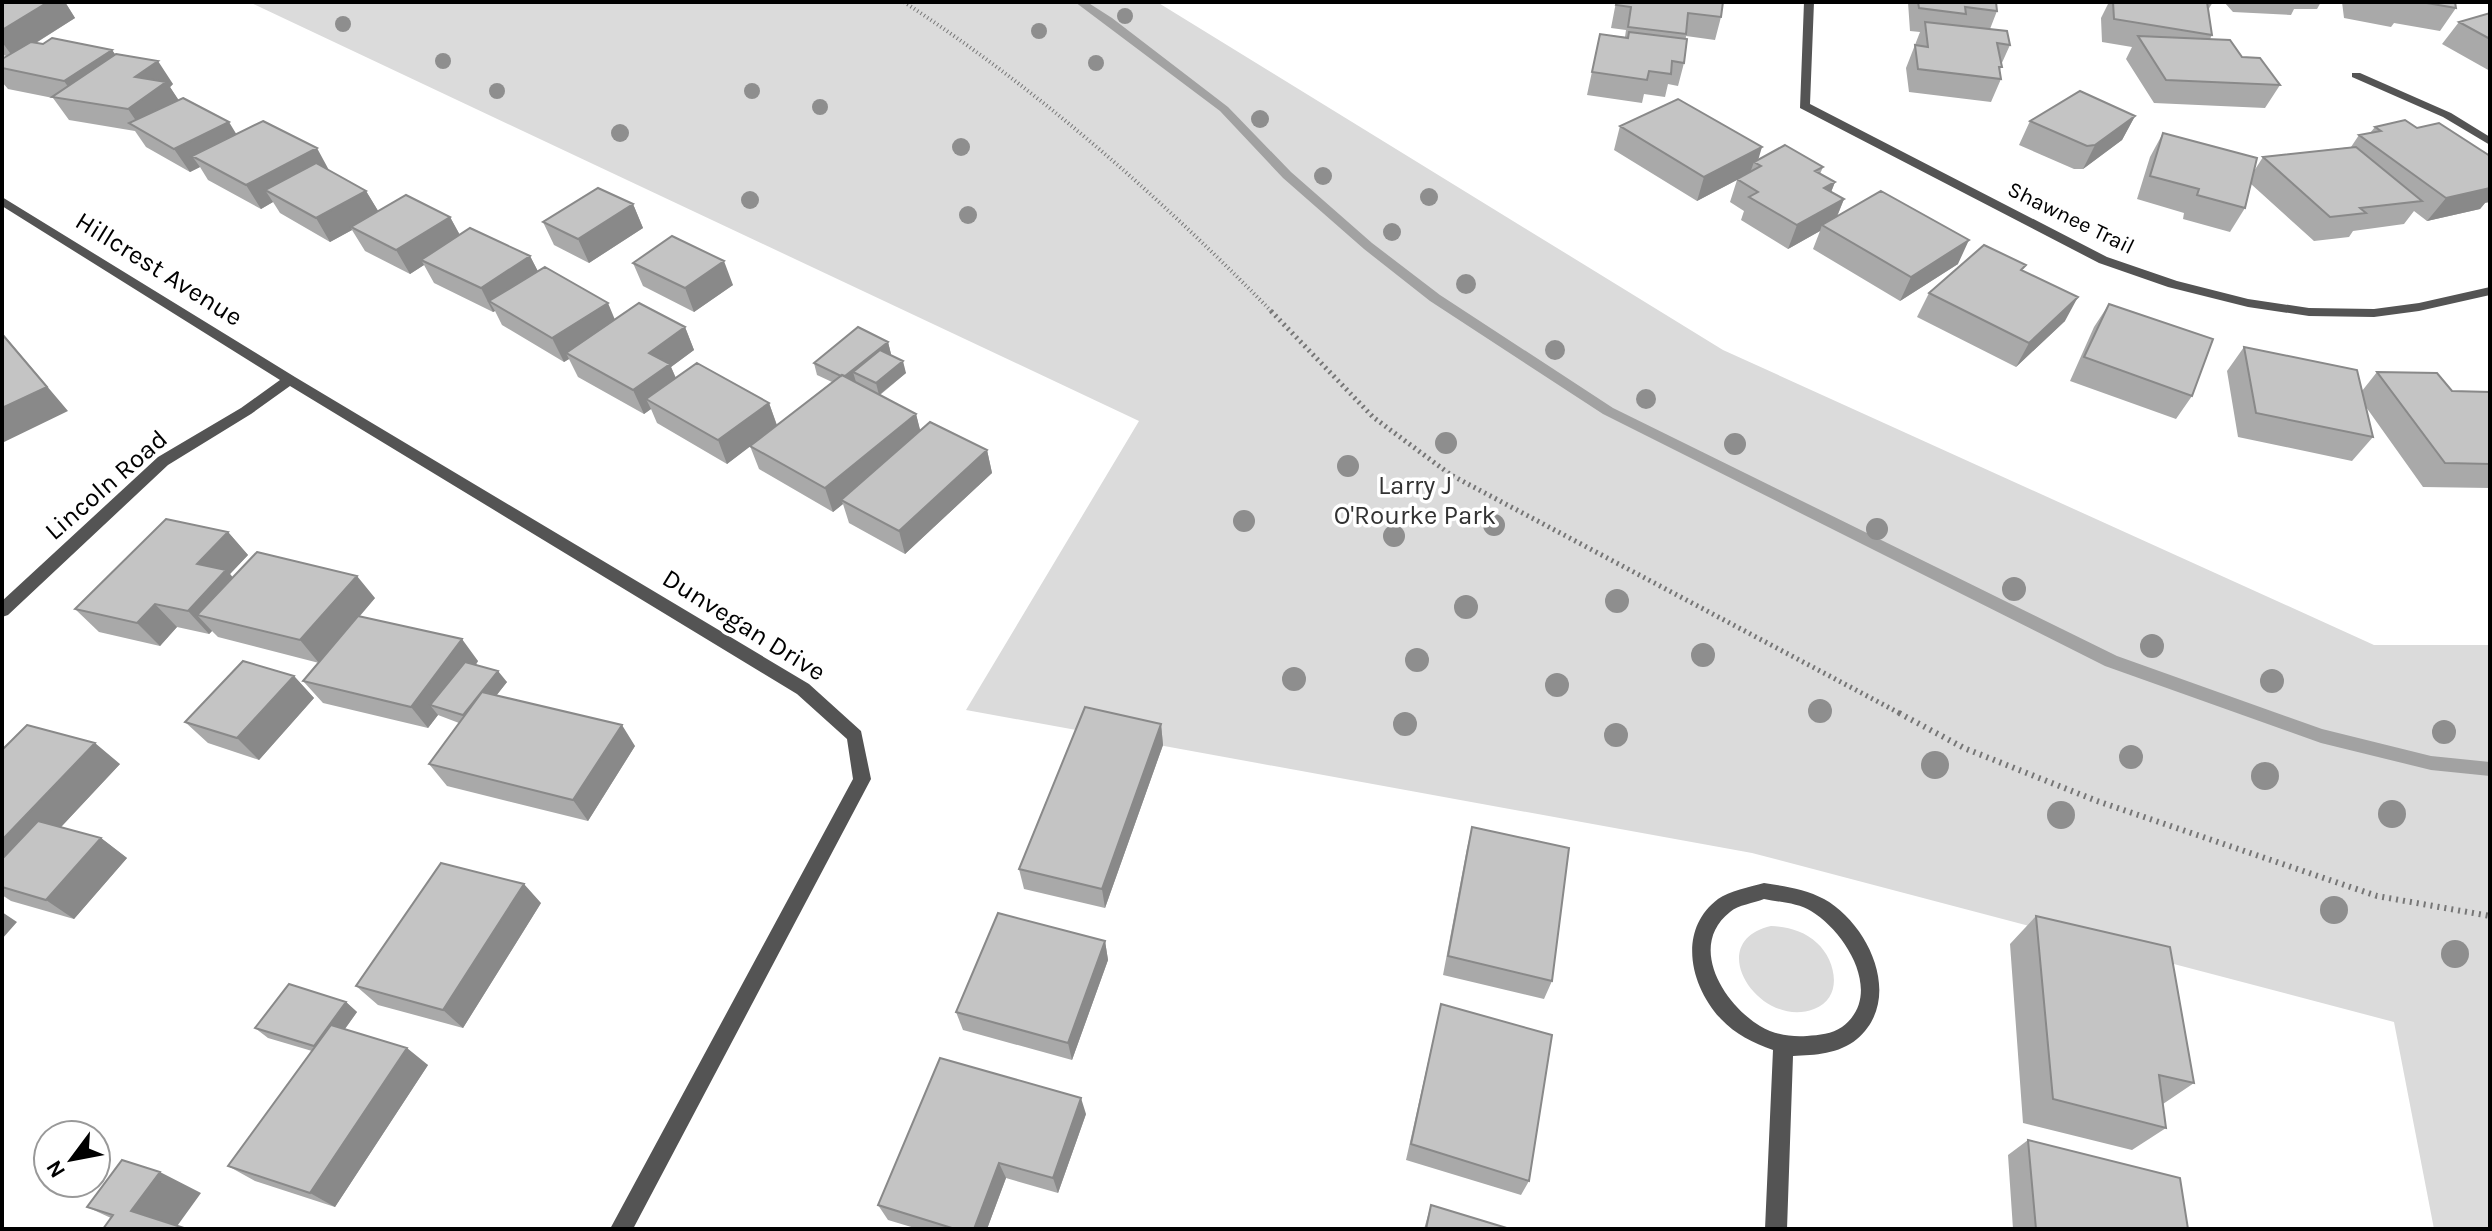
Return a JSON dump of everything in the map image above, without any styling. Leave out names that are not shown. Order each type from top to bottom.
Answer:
[{"type":"street","name":"Shawnee Trail","points":[[1809,2],[1804,106],[2103,260],[2173,284],[2248,303],[2309,312],[2374,313],[2419,307],[2490,291]]},
{"type":"street","points":[[2356,75],[2447,115],[2490,142]]},
{"type":"street","name":"Hillcrest Avenue","points":[[2,201],[290,380]]},
{"type":"street","name":"Lincoln Road","points":[[2,611],[163,461],[290,380]]},
{"type":"street","name":"Dunvegan Drive","points":[[290,380],[803,689],[855,736],[862,779],[621,1229]]},
{"type":"street","points":[[1764,891],[1790,895],[1817,906],[1842,925],[1861,949],[1870,975],[1870,1002],[1860,1025],[1839,1041],[1813,1048],[1783,1045],[1754,1034],[1730,1016],[1712,994],[1701,969],[1699,945],[1705,923],[1720,905],[1739,895],[1764,891]]},
{"type":"street","points":[[1776,1229],[1783,1045]]},
{"type":"path","points":[[904,2],[956,36],[1084,134],[1198,236],[1373,417],[1451,475],[1964,748],[2097,801],[2377,896],[2490,916]]},
{"type":"green space","name":"Larry J O'Rourke Park","points":[[249,2],[1157,2],[1723,350],[2374,645],[2490,645],[2490,1229],[2434,1229],[2394,1022],[1752,853],[966,710],[1139,421]]},
{"type":"green space","points":[[1771,926],[1801,933],[1824,950],[1834,978],[1830,996],[1824,1004],[1794,1012],[1775,1007],[1758,996],[1746,981],[1740,965],[1741,949],[1751,935]]},
{"type":"building","points":[[2,2],[48,2],[2,30]]},
{"type":"building","points":[[1617,2],[1723,2],[1721,17],[1688,13],[1686,34],[1628,27],[1631,7],[1616,5]]},
{"type":"building","points":[[1918,2],[1996,2],[1997,11],[1965,7],[1966,14],[1919,8]]},
{"type":"building","points":[[2113,2],[2207,2],[2212,35],[2114,19]]},
{"type":"building","points":[[2421,2],[2455,2],[2456,8]]},
{"type":"building","points":[[2490,13],[2490,39],[2459,22]]},
{"type":"building","points":[[1925,22],[2007,31],[2010,45],[1997,43],[2001,79],[1918,69],[1915,45],[1928,47]]},
{"type":"building","points":[[1629,32],[1687,39],[1684,63],[1672,61],[1671,74],[1649,71],[1647,80],[1592,72],[1600,34],[1628,38]]},
{"type":"building","points":[[2138,36],[2230,40],[2242,57],[2260,58],[2280,85],[2166,80]]},
{"type":"building","points":[[52,38],[112,50],[64,81],[2,68],[2,59],[31,42],[43,44]]},
{"type":"building","points":[[116,54],[158,61],[135,77],[166,82],[128,109],[52,97]]},
{"type":"building","points":[[2080,91],[2135,116],[2095,145],[2087,146],[2030,121]]},
{"type":"building","points":[[183,98],[229,122],[174,149],[129,123]]},
{"type":"building","points":[[1678,99],[1762,147],[1704,177],[1620,126]]},
{"type":"building","points":[[2405,120],[2417,128],[2439,123],[2490,156],[2490,188],[2446,198],[2359,135],[2381,131],[2375,127]]},
{"type":"building","points":[[263,121],[317,148],[246,185],[192,156]]},
{"type":"building","points":[[2163,133],[2257,158],[2245,208],[2197,195],[2199,189],[2150,176]]},
{"type":"building","points":[[1785,145],[1823,167],[1815,171],[1835,182],[1824,188],[1844,199],[1797,225],[1749,197],[1758,192],[1737,179],[1761,166],[1754,162]]},
{"type":"building","points":[[2356,147],[2422,201],[2360,208],[2366,213],[2330,217],[2263,157]]},
{"type":"building","points":[[316,163],[366,191],[316,218],[265,190]]},
{"type":"building","points":[[598,188],[633,204],[578,239],[543,222]]},
{"type":"building","points":[[1881,191],[1969,240],[1911,277],[1822,225]]},
{"type":"building","points":[[406,195],[450,217],[396,250],[351,227]]},
{"type":"building","points":[[470,228],[530,256],[481,288],[421,260]]},
{"type":"building","points":[[672,236],[724,261],[685,288],[633,263]]},
{"type":"building","points":[[1984,245],[2026,265],[2021,270],[2078,297],[2029,343],[1929,293]]},
{"type":"building","points":[[545,267],[608,303],[552,338],[489,301]]},
{"type":"building","points":[[639,303],[685,327],[649,353],[670,364],[633,390],[566,353]]},
{"type":"building","points":[[2109,304],[2213,339],[2192,396],[2084,357]]},
{"type":"building","points":[[858,327],[888,342],[845,376],[814,363]]},
{"type":"building","points":[[2,334],[47,387],[2,408]]},
{"type":"building","points":[[2244,347],[2357,370],[2373,437],[2256,413]]},
{"type":"building","points":[[880,350],[903,361],[876,383],[853,372]]},
{"type":"building","points":[[697,363],[769,403],[718,440],[646,399]]},
{"type":"building","points":[[2377,372],[2437,373],[2452,391],[2490,392],[2490,464],[2445,463]]},
{"type":"building","points":[[842,375],[916,414],[825,488],[750,446]]},
{"type":"building","points":[[930,422],[987,450],[899,531],[841,500]]},
{"type":"building","points":[[166,519],[228,532],[197,564],[226,570],[188,611],[155,604],[137,623],[75,609]]},
{"type":"building","points":[[257,552],[357,576],[300,640],[197,615]]},
{"type":"building","points":[[358,616],[462,639],[411,707],[303,681]]},
{"type":"building","points":[[243,661],[294,676],[237,738],[185,722]]},
{"type":"building","points":[[465,662],[498,671],[463,715],[430,705]]},
{"type":"building","points":[[482,692],[622,725],[573,800],[429,764]]},
{"type":"building","points":[[1085,707],[1161,724],[1102,889],[1019,869]]},
{"type":"building","points":[[27,725],[95,743],[2,840],[2,750]]},
{"type":"building","points":[[38,821],[101,838],[46,900],[2,887],[2,859]]},
{"type":"building","points":[[1472,827],[1569,848],[1552,981],[1448,956]]},
{"type":"building","points":[[441,863],[524,884],[443,1010],[356,986]]},
{"type":"building","points":[[998,913],[1105,941],[1068,1043],[956,1012]]},
{"type":"building","points":[[2036,916],[2170,947],[2194,1083],[2159,1075],[2166,1128],[2053,1099]]},
{"type":"building","points":[[289,984],[346,1002],[314,1046],[255,1028]]},
{"type":"building","points":[[1441,1004],[1552,1035],[1529,1181],[1411,1144]]},
{"type":"building","points":[[331,1025],[407,1048],[310,1193],[228,1166]]},
{"type":"building","points":[[940,1058],[1081,1098],[1053,1178],[999,1163],[974,1229],[955,1229],[878,1205]]},
{"type":"building","points":[[2028,1140],[2180,1178],[2188,1229],[2036,1229]]},
{"type":"building","points":[[122,1160],[160,1172],[131,1211],[187,1229],[103,1229],[113,1215],[87,1207],[93,1199],[112,1199],[112,1173]]},
{"type":"building","points":[[1431,1205],[1510,1229],[1426,1229]]},
{"type":"waterway","points":[[1080,2],[1224,109],[1287,175],[1368,246],[1435,298],[1608,411],[2111,661],[2321,736],[2431,763],[2490,769]]}]
